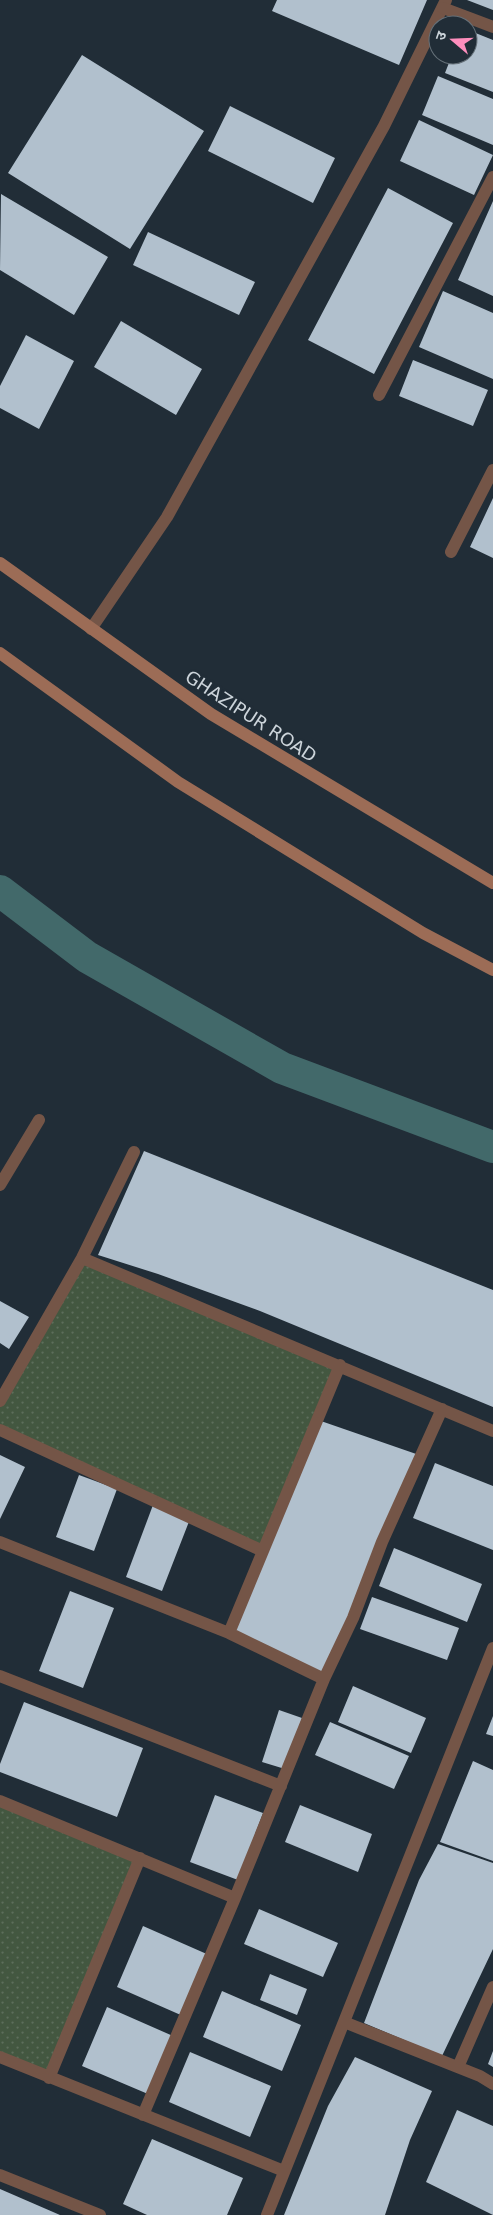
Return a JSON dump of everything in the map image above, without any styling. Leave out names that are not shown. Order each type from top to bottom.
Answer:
[{"type":"main road","name":"GHAZIPUR ROAD","points":[[0,563],[211,714],[493,884]]},
{"type":"main road","points":[[0,653],[178,782],[423,933],[493,970]]},
{"type":"street","points":[[91,629],[167,517],[384,126],[444,4],[493,27]]},
{"type":"street","points":[[379,395],[493,177]]},
{"type":"street","points":[[451,552],[493,470]]},
{"type":"street","points":[[0,1185],[39,1120]]},
{"type":"street","points":[[0,1401],[82,1258],[134,1152]]},
{"type":"street","points":[[82,1258],[340,1365],[493,1432]]},
{"type":"street","points":[[229,1633],[340,1365]]},
{"type":"street","points":[[143,2115],[235,1898],[324,1679],[353,1618],[382,1542],[442,1409]]},
{"type":"street","points":[[0,1430],[263,1551]]},
{"type":"street","points":[[0,1542],[229,1633],[324,1679]]},
{"type":"street","points":[[267,2215],[493,1648]]},
{"type":"street","points":[[0,1676],[280,1786]]},
{"type":"street","points":[[0,1801],[235,1898]]},
{"type":"street","points":[[49,2078],[140,1858]]},
{"type":"street","points":[[458,2068],[493,1987]]},
{"type":"street","points":[[344,2022],[493,2084]]},
{"type":"street","points":[[0,2057],[284,2171]]},
{"type":"street","points":[[0,2175],[100,2215]]},
{"type":"green space","points":[[82,1258],[340,1365],[263,1551],[0,1430],[0,1401]]},
{"type":"green space","points":[[0,1801],[140,1858],[49,2078],[0,2057]]},
{"type":"building","points":[[277,0],[427,0],[399,65],[272,11]]},
{"type":"building","points":[[467,0],[493,0],[493,10]]},
{"type":"building","points":[[478,34],[493,40],[493,92],[445,73],[448,65],[478,65]]},
{"type":"building","points":[[82,55],[204,131],[130,249],[8,173]]},
{"type":"building","points":[[438,76],[493,99],[493,145],[422,115]]},
{"type":"building","points":[[230,106],[335,158],[313,203],[208,151]]},
{"type":"building","points":[[419,120],[493,155],[474,195],[400,161]]},
{"type":"building","points":[[388,188],[453,223],[374,374],[308,340]]},
{"type":"building","points":[[1,194],[108,257],[74,315],[0,270]]},
{"type":"building","points":[[493,201],[493,296],[458,280]]},
{"type":"building","points":[[148,232],[255,282],[239,315],[133,265]]},
{"type":"building","points":[[443,291],[493,313],[493,379],[419,347]]},
{"type":"building","points":[[121,321],[202,369],[176,415],[94,367]]},
{"type":"building","points":[[26,335],[74,361],[39,429],[0,408],[0,386]]},
{"type":"building","points":[[413,360],[488,390],[473,426],[399,396]]},
{"type":"building","points":[[493,498],[493,558],[470,547]]},
{"type":"building","points":[[144,1151],[493,1290],[493,1407],[260,1311],[158,1274],[98,1255]]},
{"type":"building","points":[[0,1301],[29,1317],[9,1349],[0,1343]]},
{"type":"building","points":[[318,1420],[422,1456],[324,1679],[229,1633]]},
{"type":"building","points":[[0,1455],[25,1467],[0,1519]]},
{"type":"building","points":[[435,1463],[493,1486],[493,1550],[413,1518]]},
{"type":"building","points":[[79,1475],[117,1489],[94,1551],[56,1537]]},
{"type":"building","points":[[153,1505],[190,1519],[162,1591],[126,1577]]},
{"type":"building","points":[[394,1548],[482,1584],[467,1622],[379,1586]]},
{"type":"building","points":[[70,1591],[114,1608],[83,1688],[39,1671]]},
{"type":"building","points":[[372,1597],[459,1628],[447,1660],[360,1629]]},
{"type":"building","points":[[353,1686],[426,1718],[411,1753],[338,1722]]},
{"type":"building","points":[[24,1702],[143,1748],[117,1817],[0,1772],[0,1764]]},
{"type":"building","points":[[279,1710],[302,1718],[285,1769],[262,1762]]},
{"type":"building","points":[[493,1716],[493,1736],[486,1734]]},
{"type":"building","points":[[330,1722],[409,1756],[394,1789],[315,1755]]},
{"type":"building","points":[[473,1761],[493,1770],[493,1861],[440,1842]]},
{"type":"building","points":[[215,1795],[263,1813],[238,1880],[190,1862]]},
{"type":"building","points":[[300,1805],[372,1834],[358,1872],[285,1842]]},
{"type":"building","points":[[438,1844],[493,1863],[493,1949],[442,2056],[364,2023],[419,1880]]},
{"type":"building","points":[[259,1909],[338,1943],[323,1977],[244,1944]]},
{"type":"building","points":[[143,1926],[209,1955],[183,2016],[117,1987]]},
{"type":"building","points":[[270,1974],[307,1989],[297,2015],[260,2000]]},
{"type":"building","points":[[222,1991],[301,2025],[282,2071],[203,2037]]},
{"type":"building","points":[[107,2007],[173,2036],[148,2094],[82,2066]]},
{"type":"building","points":[[493,2051],[493,2067],[488,2064]]},
{"type":"building","points":[[190,2052],[271,2086],[250,2137],[169,2102]]},
{"type":"building","points":[[355,2057],[432,2091],[410,2140],[385,2215],[284,2215],[328,2106]]},
{"type":"building","points":[[457,2110],[493,2126],[493,2215],[426,2182]]},
{"type":"building","points":[[152,2139],[243,2178],[227,2215],[147,2215],[123,2204]]},
{"type":"building","points":[[0,2189],[60,2215],[0,2215]]},
{"type":"waterway","points":[[0,891],[87,957],[282,1068],[493,1147]]}]
